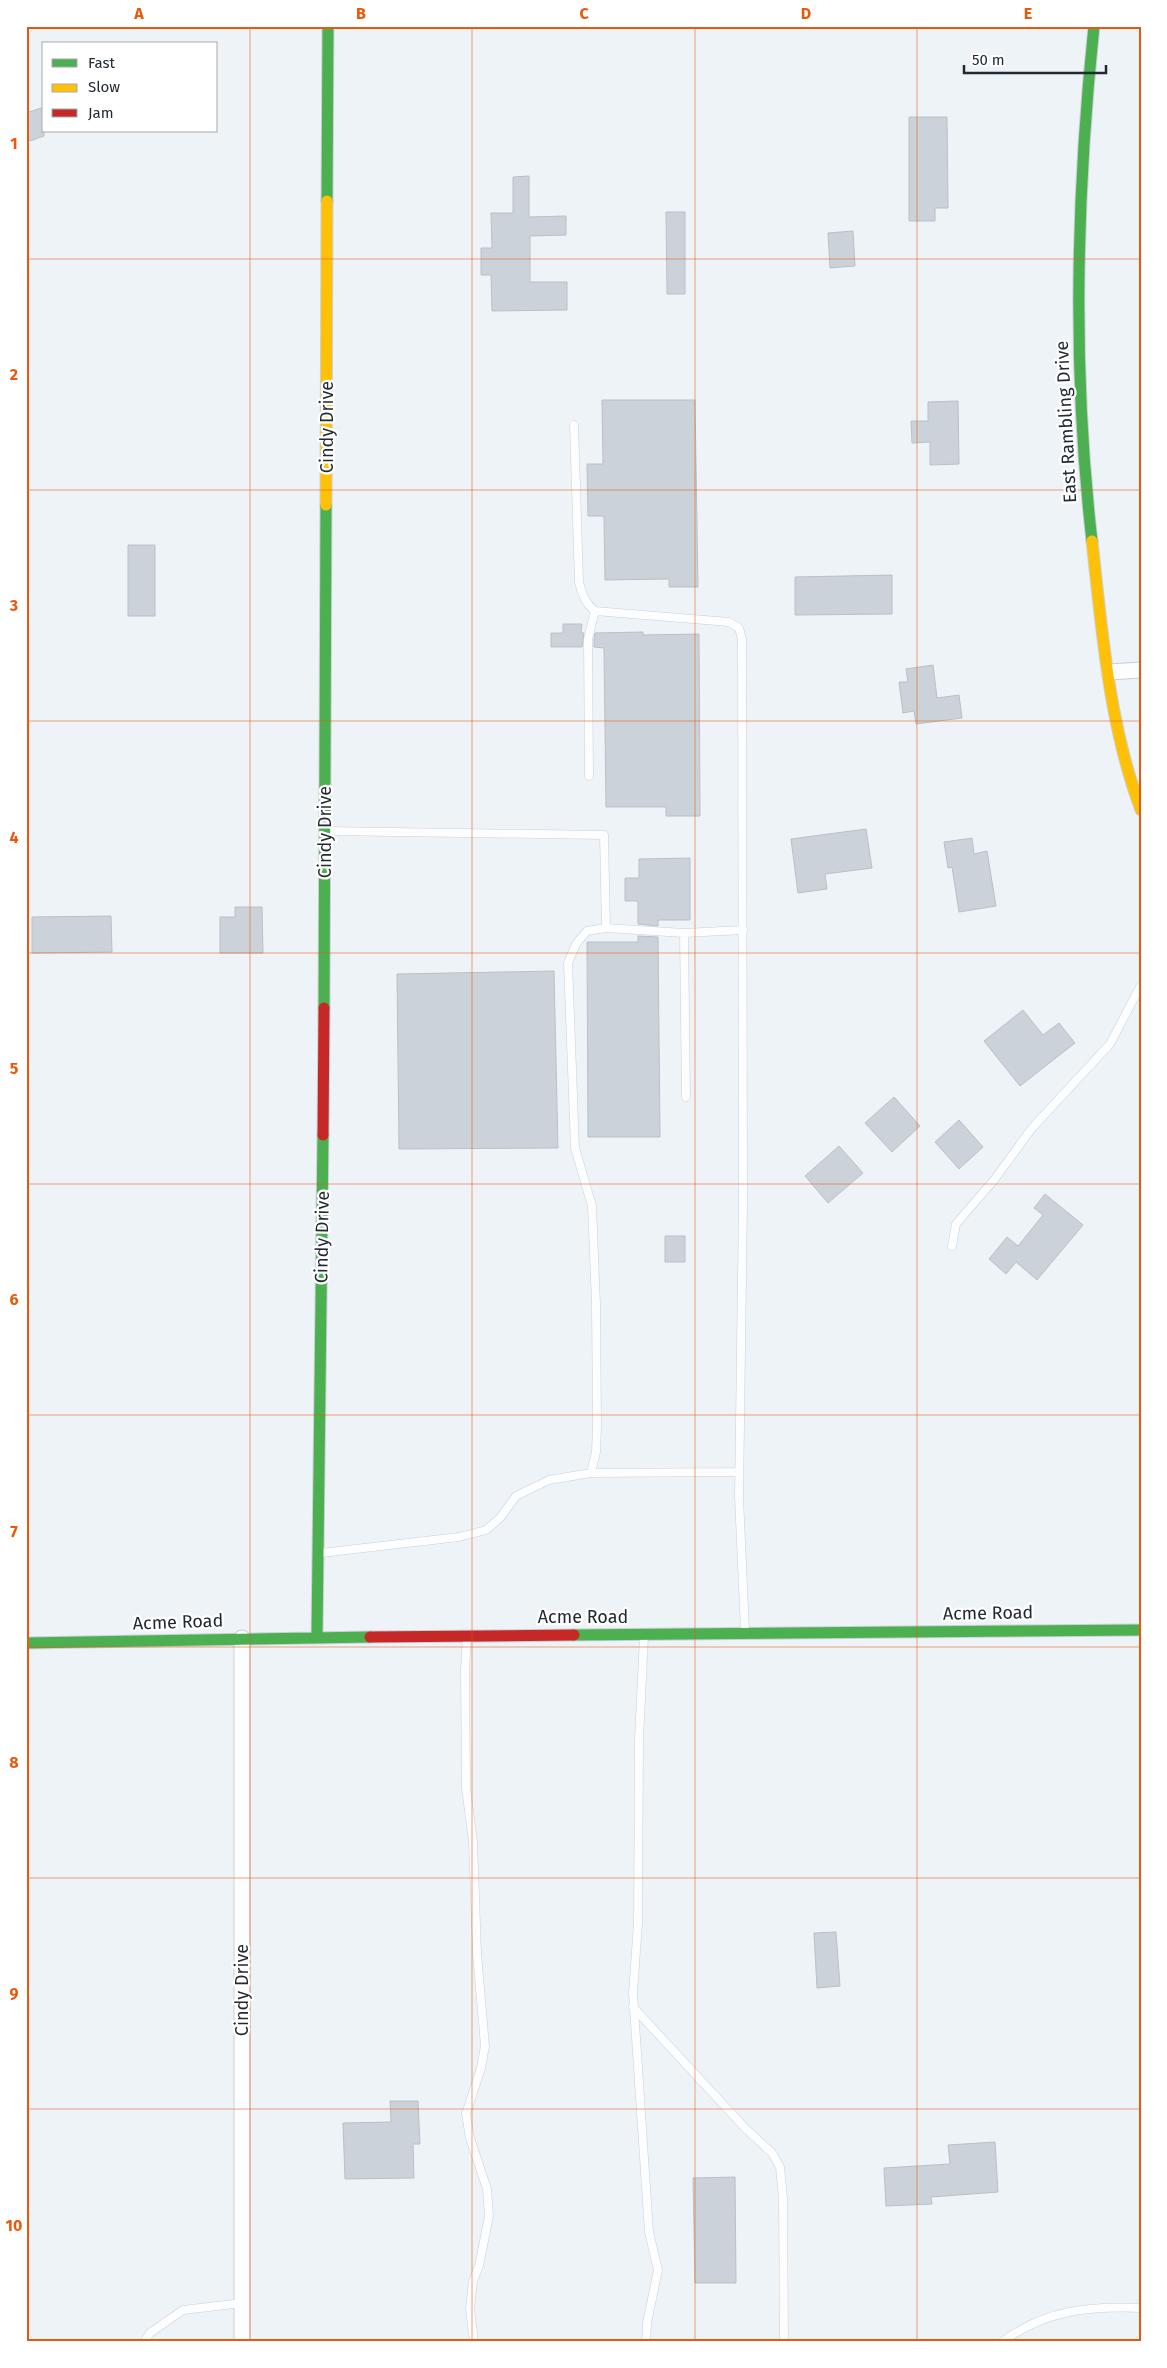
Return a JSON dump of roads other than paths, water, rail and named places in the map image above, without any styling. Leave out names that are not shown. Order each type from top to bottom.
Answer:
[{"type":"street","name":"Cindy Drive","points":[[317,1637],[325,831],[328,26]]},
{"type":"street","name":"East Rambling Drive","points":[[1094,26],[1084,125],[1080,208],[1078,327],[1082,428],[1092,554],[1108,672],[1121,742],[1134,796],[1141,810]]},
{"type":"street","points":[[1108,672],[1141,670]]},
{"type":"street","name":"Acme Road","points":[[26,1643],[467,1635],[1141,1630]]},
{"type":"street","name":"Cindy Drive","points":[[242,1638],[242,2342]]},
{"type":"lane","points":[[574,425],[579,582],[583,597],[595,611],[728,622],[739,628],[742,639],[743,1203],[739,1472],[746,1633]]},
{"type":"lane","points":[[589,776],[588,640],[595,611]]},
{"type":"lane","points":[[325,831],[604,835],[606,928]]},
{"type":"lane","points":[[591,1473],[596,1452],[597,1426],[596,1304],[592,1206],[575,1148],[568,963],[576,944],[587,931],[606,928],[684,933],[743,930]]},
{"type":"lane","points":[[684,933],[686,1097]]},
{"type":"lane","points":[[952,1246],[956,1224],[994,1180],[1032,1128],[1110,1044],[1141,985]]},
{"type":"lane","points":[[318,1553],[347,1552],[409,1541],[459,1537],[486,1530],[500,1518],[516,1496],[549,1480],[591,1473],[739,1472]]},
{"type":"lane","points":[[644,1634],[639,1740],[638,1923],[633,2007],[649,2232],[658,2270],[646,2342]]},
{"type":"lane","points":[[467,1635],[465,1670],[466,1788],[473,1841],[477,1954],[485,2046],[481,2068],[466,2114],[470,2138],[487,2189],[489,2216],[479,2266],[473,2281],[470,2309],[474,2342]]},
{"type":"lane","points":[[633,2007],[745,2128],[772,2153],[780,2167],[783,2198],[784,2342]]},
{"type":"lane","points":[[144,2342],[150,2333],[183,2310],[242,2303]]},
{"type":"lane","points":[[1002,2342],[1022,2327],[1069,2310],[1112,2307],[1141,2308]]}]
